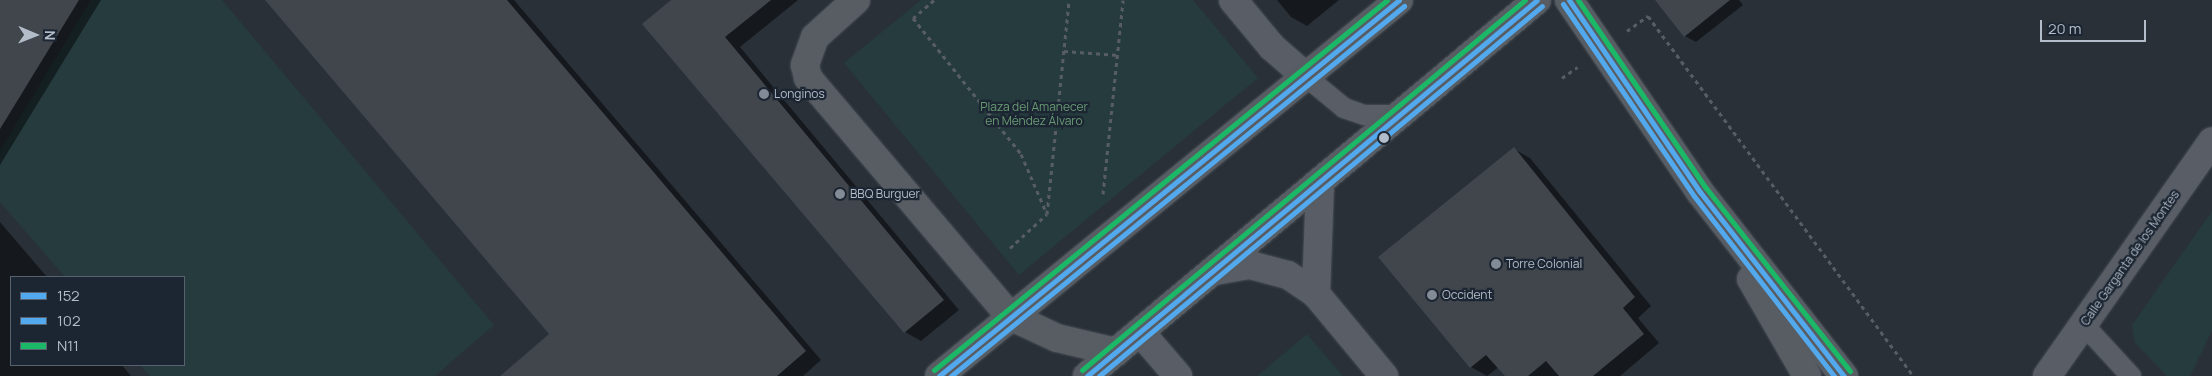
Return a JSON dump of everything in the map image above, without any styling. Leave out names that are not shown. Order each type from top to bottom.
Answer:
[{"type":"main road","points":[[939,376],[1304,75],[1399,0]]},
{"type":"main road","points":[[1087,376],[1141,333],[1537,0]]},
{"type":"main road","points":[[1569,0],[1700,192],[1844,376]]},
{"type":"main road","points":[[852,1],[815,37],[806,66],[808,78],[1010,316],[1057,338],[1116,352]]},
{"type":"main road","points":[[1700,192],[1807,376]]},
{"type":"street","points":[[1233,0],[1272,47],[1304,75]]},
{"type":"street","name":"Calle Garganta de los Montes","points":[[2047,376],[2212,140]]},
{"type":"street","points":[[1316,294],[1320,183]]},
{"type":"street","points":[[1215,271],[1268,267],[1316,294],[1384,376]]},
{"type":"street","points":[[1141,333],[1178,376]]},
{"type":"lane","points":[[1304,75],[1344,108],[1364,115],[1400,115]]},
{"type":"lane","points":[[2083,324],[2131,376]]},
{"type":"path","points":[[934,0],[913,18],[1021,154],[1047,214]]},
{"type":"path","points":[[1010,248],[1047,214],[1069,0]]},
{"type":"path","points":[[1103,194],[1123,0]]},
{"type":"path","points":[[1648,16],[1913,376]]},
{"type":"path","points":[[1064,51],[1118,55]]},
{"type":"green space","points":[[91,0],[222,0],[494,325],[435,376],[150,376],[141,366],[185,366],[185,276],[64,276],[0,202],[0,151]]},
{"type":"green space","name":"Plaza del Amanecer en Méndez Álvaro","points":[[921,0],[1193,0],[1258,78],[1019,275],[844,63]]},
{"type":"green space","points":[[2212,211],[2212,331],[2190,376],[2167,376],[2135,343],[2132,325]]},
{"type":"green space","points":[[1307,334],[1343,376],[1257,376]]},
{"type":"building","points":[[0,0],[79,0],[0,129]]},
{"type":"building","points":[[265,0],[507,0],[806,351],[777,376],[500,376],[549,334]]},
{"type":"building","points":[[671,0],[771,0],[725,37],[944,300],[904,333],[642,24]]},
{"type":"building","points":[[1655,0],[1730,0],[1684,37]]},
{"type":"building","name":"Torre Colonial","points":[[1514,147],[1635,297],[1623,308],[1644,334],[1593,376],[1559,376],[1546,361],[1528,376],[1505,376],[1486,355],[1470,368],[1378,257]]},
{"type":"transit line","name":"N11","points":[[934,370],[1387,0]]},
{"type":"transit line","name":"152","points":[[939,376],[1399,0]]},
{"type":"transit line","name":"N11","points":[[1082,370],[1525,0]]},
{"type":"transit line","name":"152","points":[[1087,376],[1537,0]]},
{"type":"transit line","name":"152","points":[[1569,0],[1700,192],[1844,376]]},
{"type":"transit line","name":"N11","points":[[1578,0],[1706,188],[1850,371]]},
{"type":"transit line","name":"102","points":[[1563,4],[1694,196],[1834,376]]},
{"type":"transit line","name":"102","points":[[951,376],[1404,6]]},
{"type":"transit line","name":"102","points":[[1099,376],[1542,6]]},
{"type":"place","name":"Longinos","points":[[764,94]]},
{"type":"place","name":"BBQ Burguer","points":[[840,194]]},
{"type":"place","name":"Torre Colonial","points":[[1496,264]]},
{"type":"place","name":"Occident","points":[[1432,295]]}]
